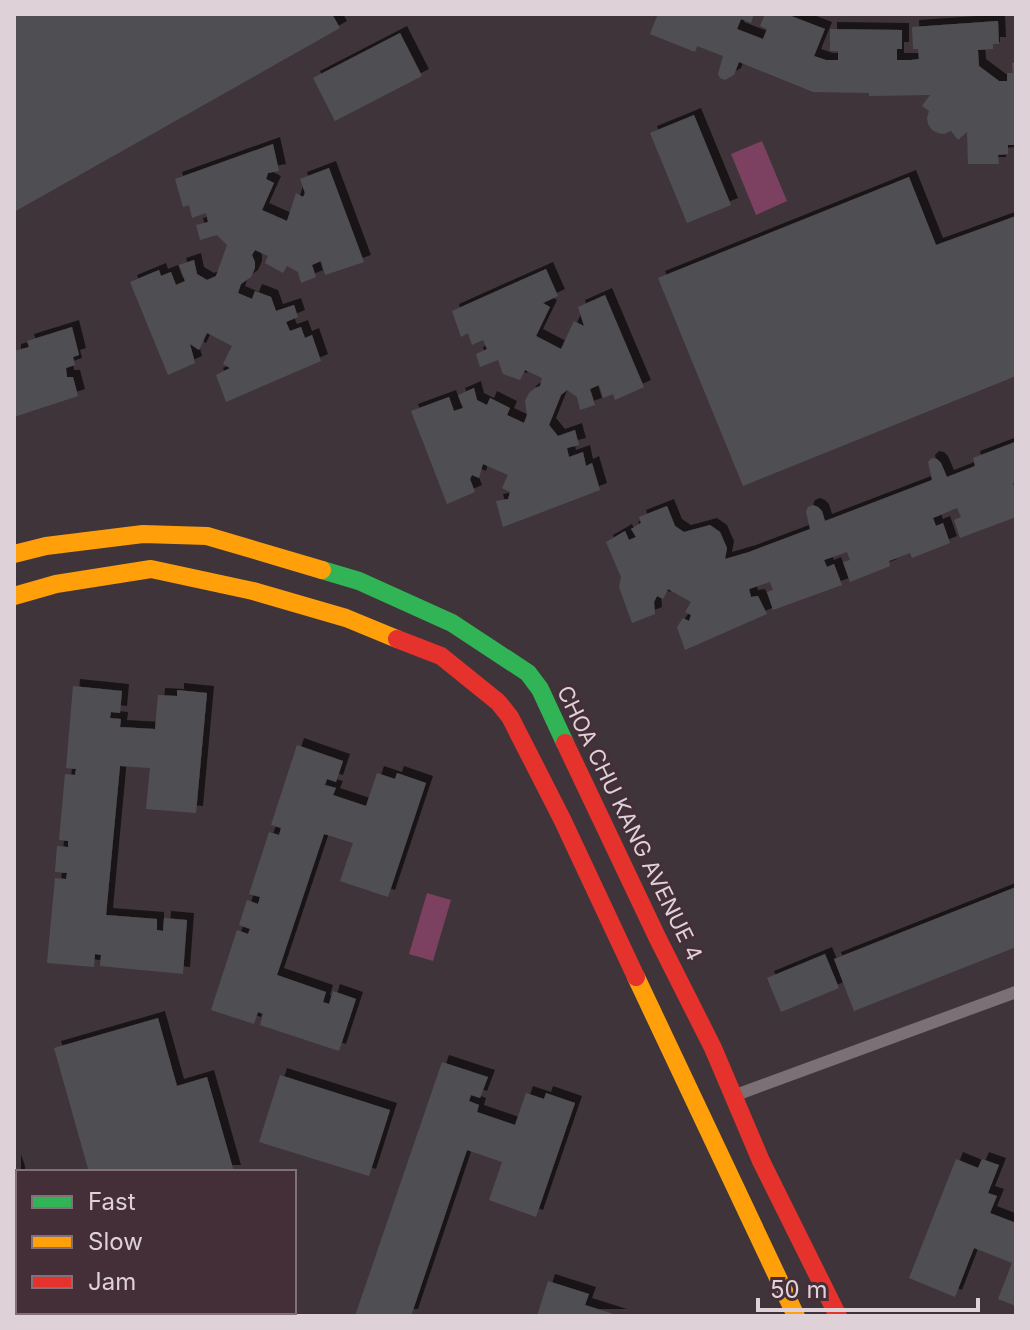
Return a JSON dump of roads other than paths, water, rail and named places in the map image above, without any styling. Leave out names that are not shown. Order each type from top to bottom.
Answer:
[{"type":"street","name":"CHOA CHU KANG AVENUE 4","points":[[14,554],[46,546],[143,534],[207,536],[359,581],[452,623],[528,673],[540,689],[713,1048],[761,1161],[838,1316]]},
{"type":"street","points":[[14,596],[56,584],[151,569],[253,591],[346,618],[441,656],[498,702],[510,717],[562,819],[796,1316]]},
{"type":"lane","points":[[733,1096],[1016,992]]}]
